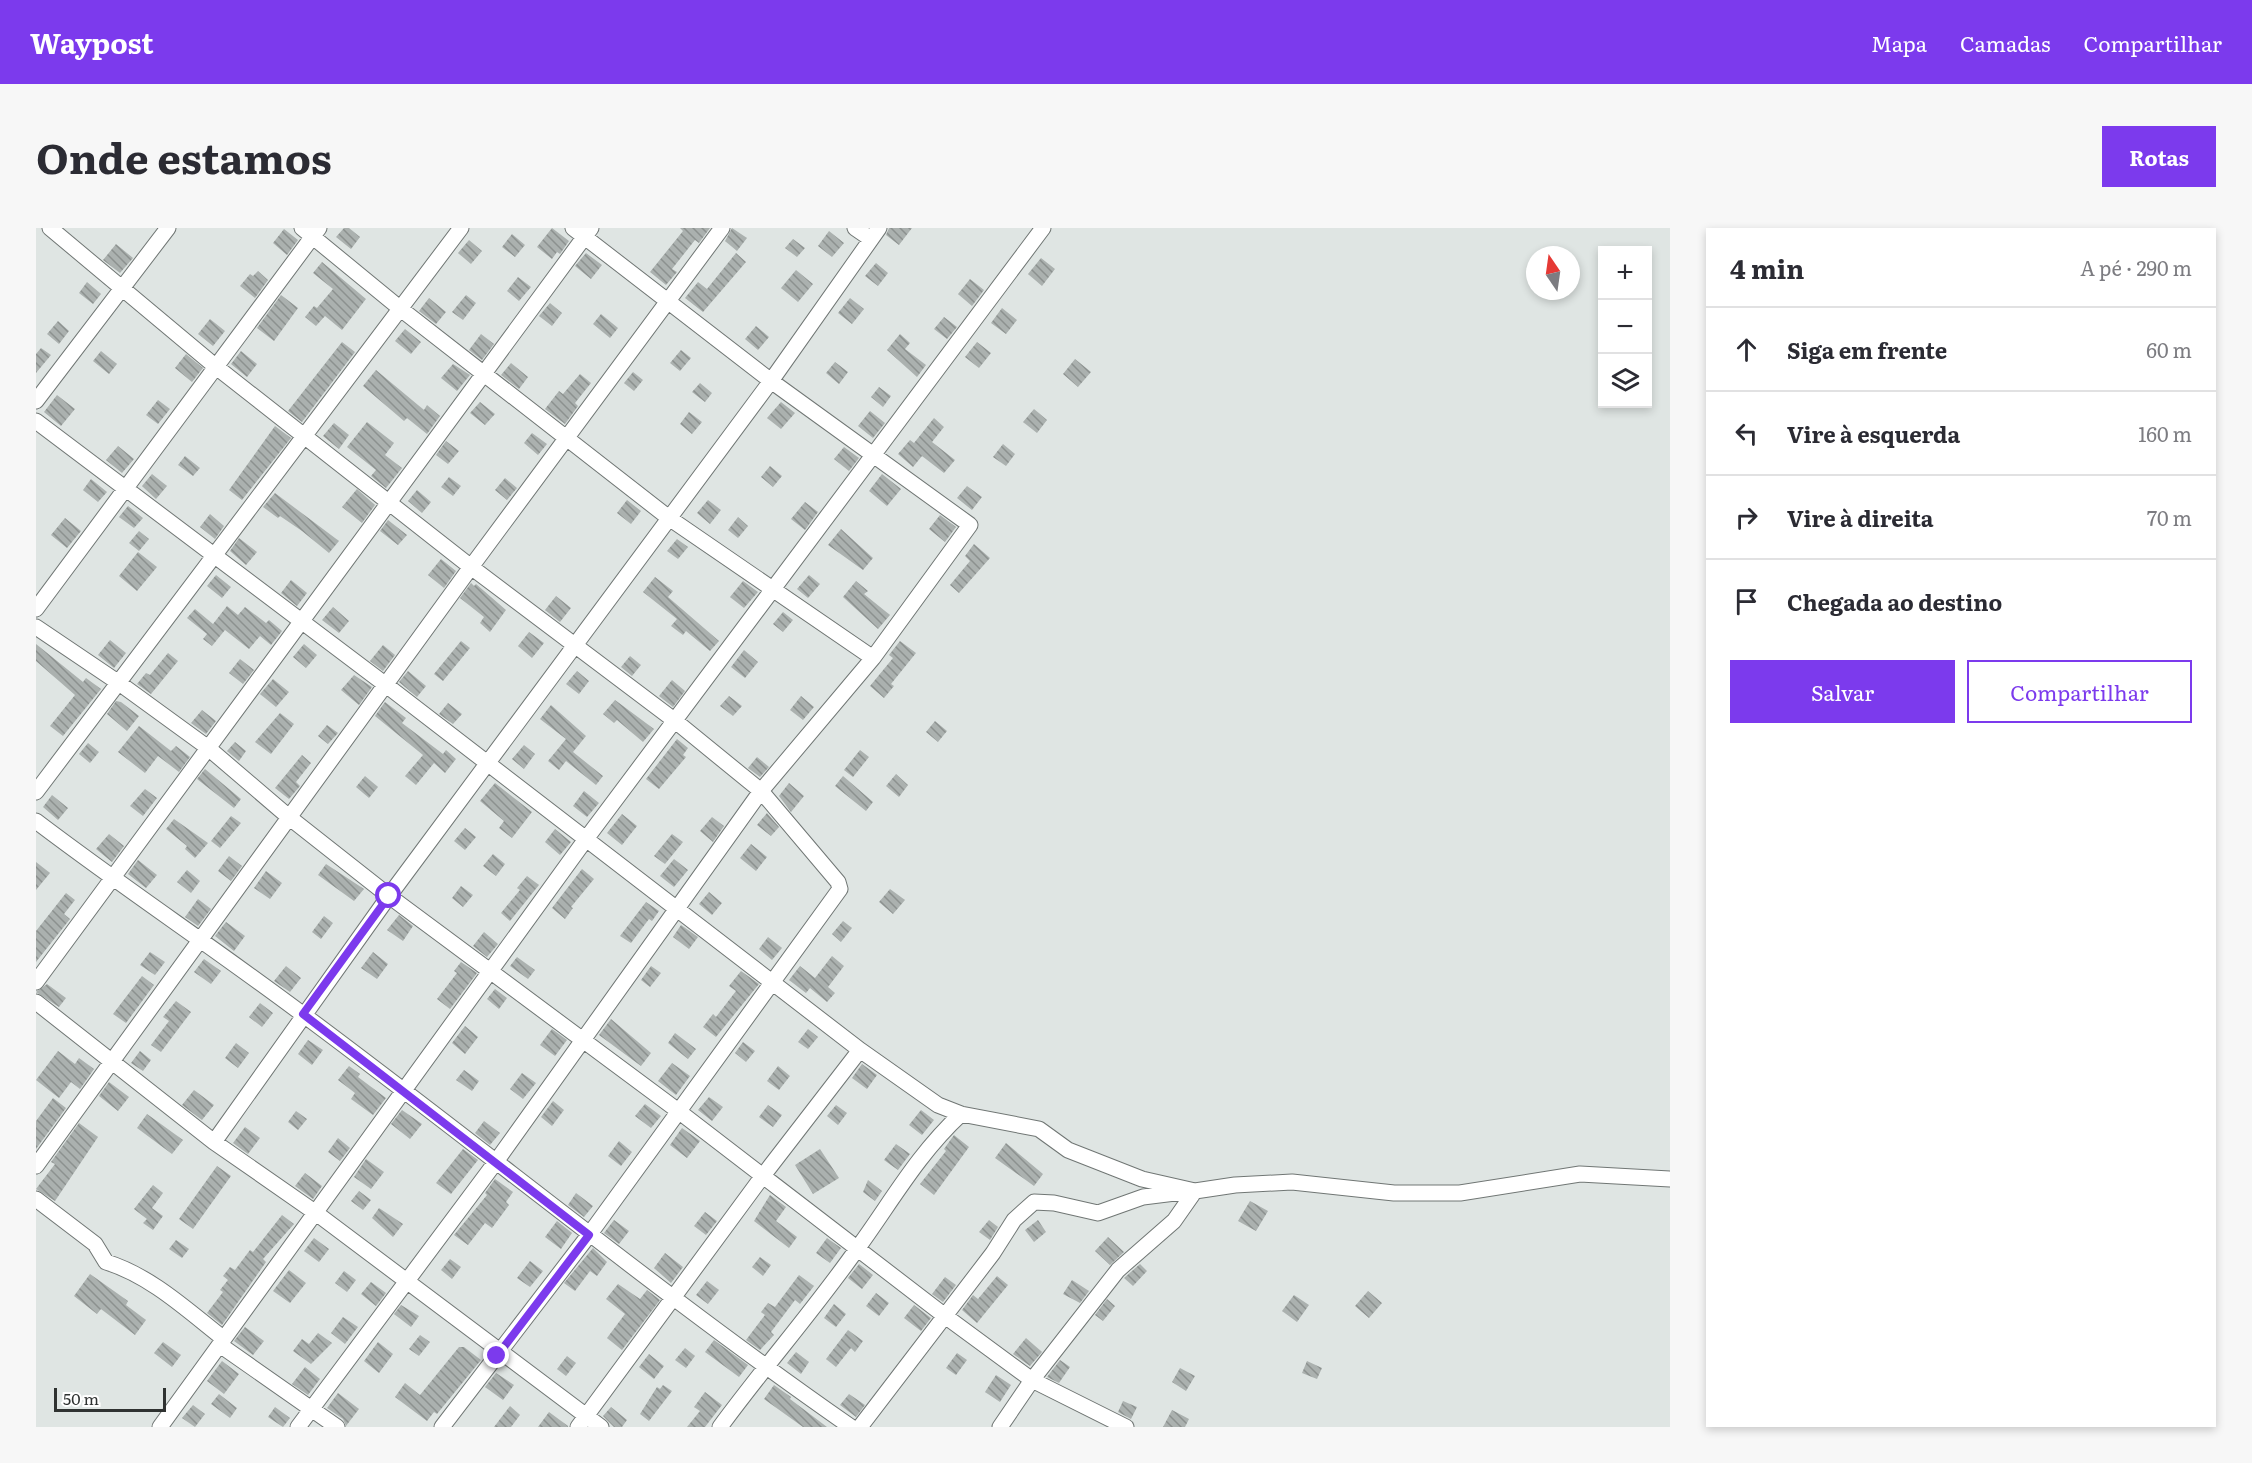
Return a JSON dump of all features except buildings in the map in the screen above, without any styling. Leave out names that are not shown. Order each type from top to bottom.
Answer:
[{"type":"street","points":[[50,228],[214,366],[471,567],[674,720],[761,791],[838,882],[840,889],[677,1110],[589,1235],[442,1427]]},
{"type":"street","points":[[36,401],[168,228]]},
{"type":"street","points":[[36,792],[402,310],[461,228]]},
{"type":"street","points":[[36,1166],[201,942],[471,567],[722,228]]},
{"type":"street","points":[[214,1142],[303,1014],[486,762],[771,381],[875,233],[855,228]]},
{"type":"street","points":[[160,1427],[586,839],[1043,228]]},
{"type":"street","points":[[36,609],[311,231],[402,310],[669,518],[772,591],[873,658]]},
{"type":"street","points":[[36,982],[207,747],[485,374],[583,231],[771,381],[970,525],[873,658],[761,791],[495,1163],[298,1427]]},
{"type":"street","points":[[36,421],[112,476],[124,489],[386,685],[771,983],[938,1105],[961,1114],[1039,1129],[1068,1150],[1142,1179],[1195,1191]]},
{"type":"street","points":[[36,627],[119,683],[207,747],[290,818],[389,896],[677,1110],[762,1177],[1032,1380],[1126,1427]]},
{"type":"street","points":[[36,821],[303,1014],[764,1367],[851,1427]]},
{"type":"street","points":[[36,1002],[214,1142],[316,1213],[501,1351],[582,1421],[601,1427]]},
{"type":"street","points":[[582,1421],[762,1177],[860,1050]]},
{"type":"street","points":[[720,1427],[857,1249],[907,1173],[935,1138],[961,1114]]},
{"type":"street","points":[[860,1427],[945,1316],[1014,1220],[1034,1202],[1054,1203],[1098,1213],[1143,1197],[1235,1185],[1292,1182],[1394,1193],[1460,1193],[1580,1174],[1670,1179]]},
{"type":"street","points":[[1000,1427],[1032,1380],[1118,1270],[1174,1221],[1195,1191]]},
{"type":"street","points":[[36,1199],[95,1244],[106,1262],[126,1268],[160,1289],[222,1342],[337,1427]]},
{"type":"route","points":[[389,896],[303,1014],[589,1235],[497,1356]]}]
